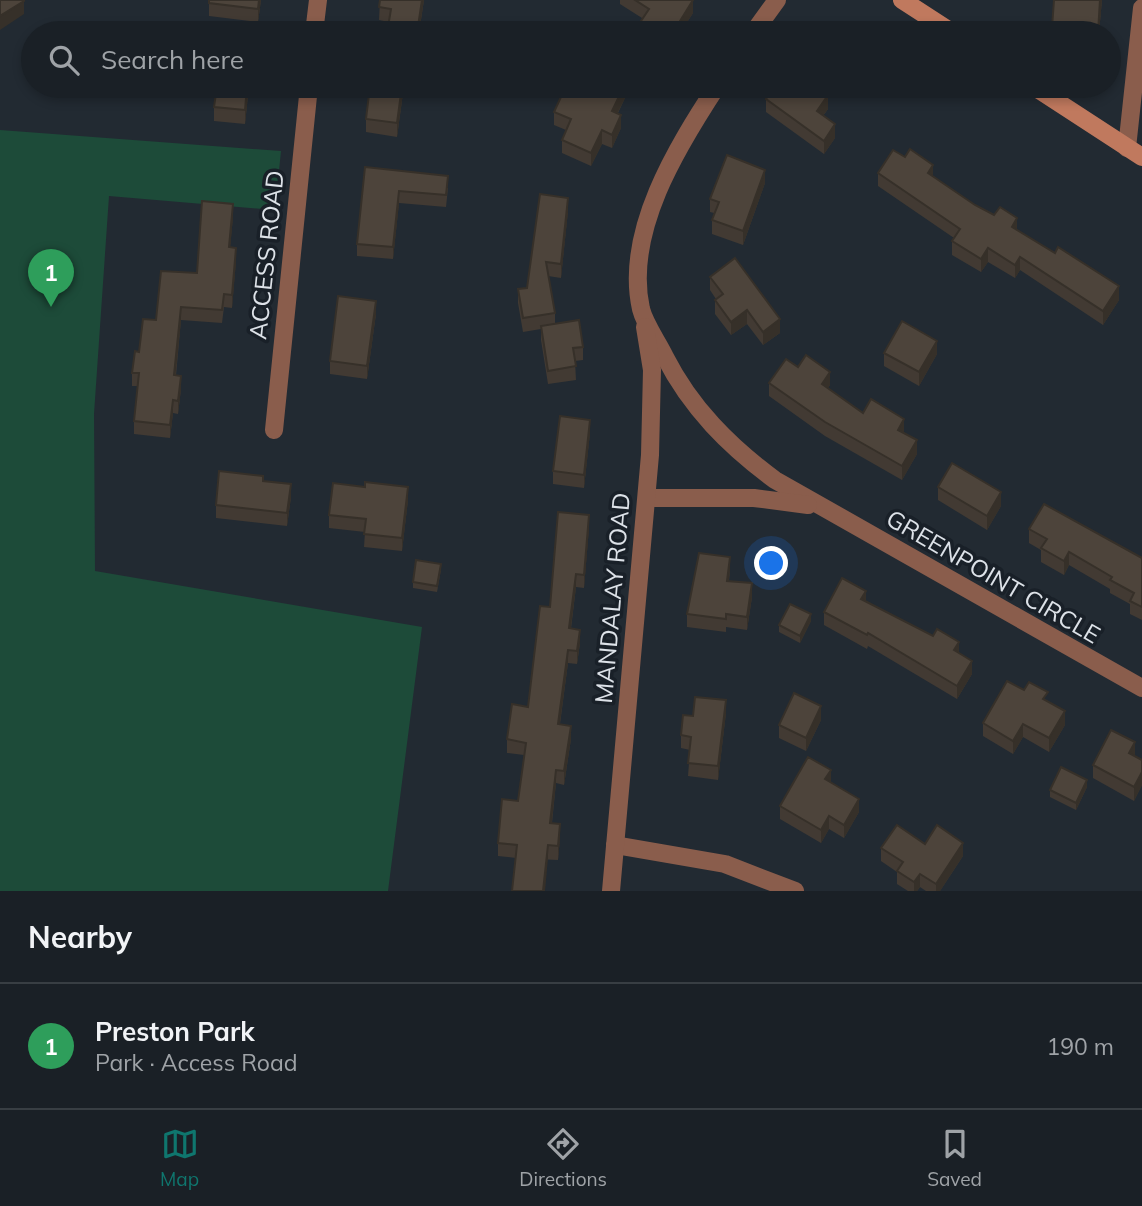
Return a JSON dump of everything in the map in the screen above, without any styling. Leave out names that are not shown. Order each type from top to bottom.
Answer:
[{"type":"main road","points":[[902,0],[934,21]]},
{"type":"main road","points":[[1051,98],[1134,153]]},
{"type":"street","points":[[315,21],[318,0]]},
{"type":"street","points":[[762,21],[777,0]]},
{"type":"street","points":[[1134,153],[1142,8]]},
{"type":"street","name":"ACCESS ROAD","points":[[274,430],[308,98]]},
{"type":"street","name":"GREENPOINT CIRCLE","points":[[710,98],[670,163],[655,196],[642,251],[642,310],[673,372],[710,423],[754,464],[820,507],[1142,688]]},
{"type":"street","name":"MANDALAY ROAD","points":[[611,891],[647,498],[652,370],[642,310]]},
{"type":"street","name":"GREENPOINT CIRCLE","points":[[647,498],[754,498],[820,507]]},
{"type":"street","points":[[615,845],[725,864],[795,891]]},
{"type":"green space","points":[[0,130],[281,151],[275,210],[109,196],[94,414],[95,571],[422,627],[388,891],[0,891]]},
{"type":"building","points":[[0,0],[24,0],[24,1],[0,16]]},
{"type":"building","points":[[209,0],[259,0],[258,9],[209,3]]},
{"type":"building","points":[[380,0],[422,0],[419,21],[389,21],[391,9],[379,7]]},
{"type":"building","points":[[635,0],[693,0],[680,21],[641,21],[649,9]]},
{"type":"building","points":[[1054,0],[1100,0],[1099,21],[1052,21]]},
{"type":"building","points":[[215,98],[246,98],[245,110],[214,107]]},
{"type":"building","points":[[369,98],[400,98],[397,123],[366,119]]},
{"type":"building","points":[[560,98],[618,98],[612,111],[621,115],[612,135],[602,130],[591,153],[562,140],[571,119],[554,112]]},
{"type":"building","points":[[826,98],[817,111],[835,124],[824,141],[766,99]]},
{"type":"building","points":[[910,149],[933,165],[928,173],[975,205],[994,215],[1000,207],[1017,218],[1012,227],[1055,253],[1058,247],[1119,286],[1103,311],[1020,257],[1015,265],[988,248],[981,259],[952,241],[960,229],[878,173],[893,150],[905,157]]},
{"type":"building","points":[[727,155],[765,170],[743,231],[712,220],[719,202],[710,199]]},
{"type":"building","points":[[365,167],[448,176],[446,195],[399,191],[393,247],[357,244]]},
{"type":"building","points":[[540,194],[568,198],[561,264],[546,262],[555,313],[523,318],[518,289],[527,288]]},
{"type":"building","points":[[202,201],[233,204],[229,247],[236,248],[232,295],[224,294],[222,310],[181,307],[174,375],[181,376],[178,401],[173,400],[170,425],[134,421],[139,373],[132,373],[135,351],[139,352],[143,319],[156,320],[161,271],[197,273]]},
{"type":"building","points":[[735,258],[780,319],[763,332],[747,310],[731,322],[715,300],[723,294],[710,277]]},
{"type":"building","points":[[338,296],[376,301],[367,366],[330,361]]},
{"type":"building","points":[[579,320],[583,347],[573,348],[576,366],[548,371],[541,326]]},
{"type":"building","points":[[902,321],[937,341],[919,372],[884,353]]},
{"type":"building","points":[[806,355],[830,372],[822,384],[863,413],[871,399],[904,419],[898,430],[917,440],[902,466],[825,422],[769,383],[786,359],[798,367]]},
{"type":"building","points":[[560,416],[590,420],[584,475],[553,471]]},
{"type":"building","points":[[952,463],[1001,492],[987,516],[938,487]]},
{"type":"building","points":[[219,471],[263,476],[263,481],[291,484],[287,513],[216,505]]},
{"type":"building","points":[[365,482],[408,487],[402,538],[364,534],[366,519],[329,515],[333,483],[365,487]]},
{"type":"building","points":[[1044,504],[1142,558],[1142,607],[1130,601],[1134,593],[1110,580],[1112,577],[1069,552],[1064,561],[1041,548],[1047,539],[1029,529]]},
{"type":"building","points":[[558,512],[589,515],[584,575],[576,574],[569,628],[580,630],[577,651],[568,650],[558,724],[571,726],[564,771],[556,770],[550,823],[560,824],[558,846],[548,845],[543,891],[512,891],[517,845],[498,843],[502,799],[518,801],[526,743],[507,739],[512,704],[528,707],[540,606],[550,607]]},
{"type":"building","points":[[699,553],[730,557],[727,581],[752,583],[747,617],[726,614],[726,619],[687,614]]},
{"type":"building","points":[[416,560],[441,564],[437,586],[413,582]]},
{"type":"building","points":[[842,578],[866,591],[861,599],[933,636],[937,629],[959,642],[954,650],[972,661],[957,686],[868,633],[867,635],[824,612]]},
{"type":"building","points":[[790,604],[811,614],[800,636],[779,625]]},
{"type":"building","points":[[1007,681],[1024,690],[1029,682],[1048,692],[1043,699],[1065,711],[1049,738],[1023,724],[1013,741],[983,723]]},
{"type":"building","points":[[794,693],[821,706],[806,738],[779,725]]},
{"type":"building","points":[[695,697],[726,700],[718,766],[688,763],[691,737],[681,735],[683,715],[693,716]]},
{"type":"building","points":[[1111,730],[1135,742],[1129,753],[1142,760],[1142,772],[1134,787],[1093,765]]},
{"type":"building","points":[[808,757],[831,770],[825,779],[859,799],[844,825],[829,816],[821,830],[780,806]]},
{"type":"building","points":[[1061,767],[1087,780],[1076,803],[1050,790]]},
{"type":"building","points":[[897,825],[925,844],[937,825],[963,843],[936,884],[920,874],[914,882],[897,871],[903,862],[881,848]]},
{"type":"place","name":"Preston Park","points":[[51,307]]}]
